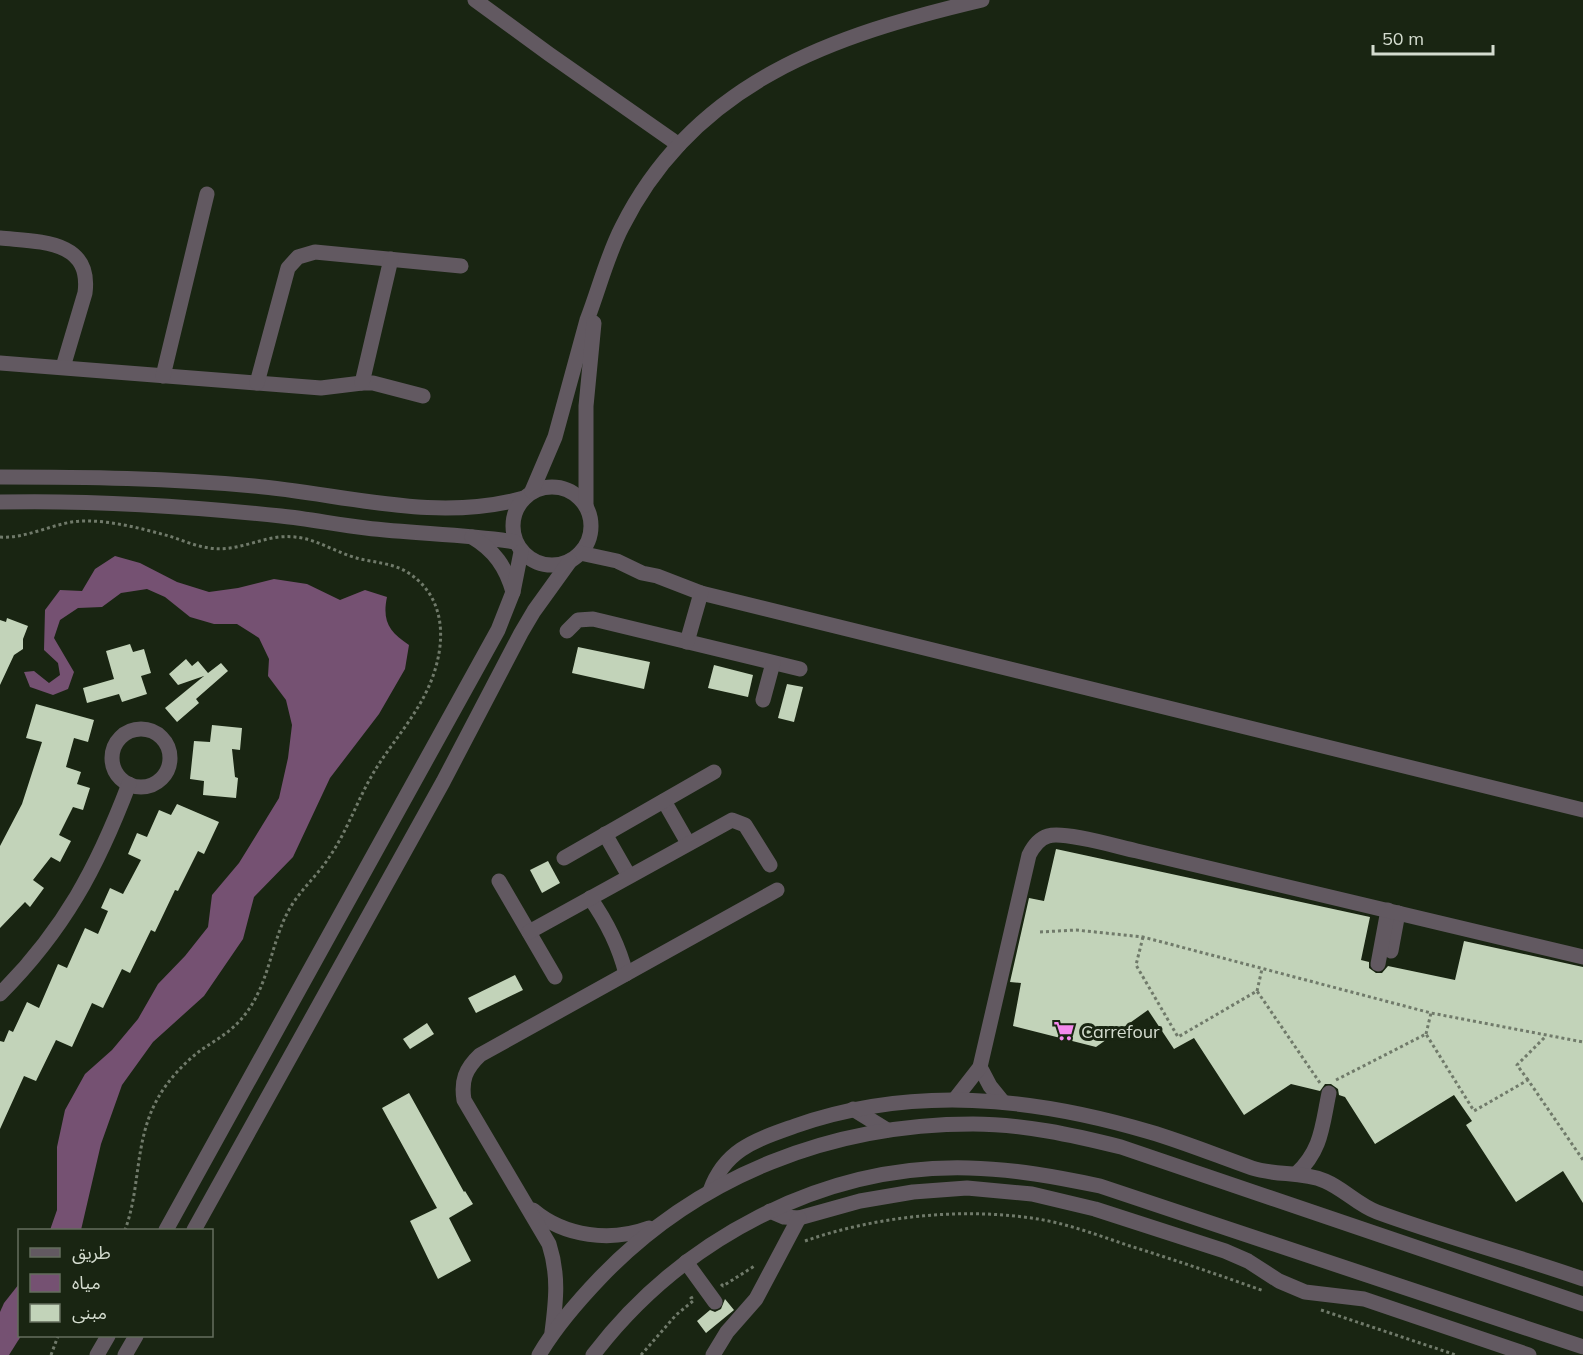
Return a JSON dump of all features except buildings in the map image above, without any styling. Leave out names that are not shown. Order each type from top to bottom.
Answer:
[{"type":"street","points":[[475,0],[679,145]]},
{"type":"street","points":[[982,0],[884,26],[784,65],[749,85],[723,104],[679,145],[645,187],[622,226],[604,269],[595,302],[587,320],[555,437],[528,494],[517,507],[513,519],[512,531],[518,547],[531,560],[544,565],[558,565],[575,557],[616,561],[642,573],[657,576],[701,593],[1583,810]]},
{"type":"street","points":[[163,376],[207,194]]},
{"type":"street","points":[[0,238],[56,245],[74,254],[81,263],[87,282],[63,368]]},
{"type":"street","points":[[257,383],[288,268],[292,262],[304,254],[315,252],[461,266]]},
{"type":"street","points":[[362,383],[391,259]]},
{"type":"street","points":[[195,1229],[437,792],[521,633],[534,611],[586,545],[591,525],[586,506],[585,406],[595,302]]},
{"type":"street","points":[[0,363],[328,388],[373,383],[423,396]]},
{"type":"street","points":[[0,477],[180,480],[256,486],[430,508],[477,508],[542,488],[562,488],[571,491],[586,506]]},
{"type":"street","points":[[0,502],[166,506],[285,517],[407,532],[469,536],[518,547]]},
{"type":"street","points":[[469,536],[482,543],[493,553],[509,578],[513,592]]},
{"type":"street","points":[[167,1229],[498,630],[513,592],[518,547]]},
{"type":"street","points":[[687,642],[701,593]]},
{"type":"street","points":[[567,631],[571,624],[585,618],[800,669]]},
{"type":"street","points":[[763,700],[773,663]]},
{"type":"street","points":[[564,858],[714,772]]},
{"type":"street","points":[[0,994],[44,946],[86,885],[129,784]]},
{"type":"street","points":[[664,801],[688,843]]},
{"type":"street","points":[[529,932],[727,821],[736,820],[745,825],[770,865]]},
{"type":"street","points":[[605,834],[629,876]]},
{"type":"street","points":[[955,1099],[980,1067],[1029,855],[1033,848],[1046,837],[1064,835],[1583,957]]},
{"type":"street","points":[[499,881],[555,977]]},
{"type":"street","points":[[551,1334],[557,1289],[554,1258],[543,1230],[464,1100],[462,1088],[464,1075],[470,1064],[480,1055],[777,890]]},
{"type":"street","points":[[590,898],[616,942],[626,974]]},
{"type":"street","points":[[1383,965],[1393,912]]},
{"type":"street","points":[[980,1067],[990,1086],[1003,1102]]},
{"type":"street","points":[[1325,1181],[1317,1148],[1328,1087]]},
{"type":"street","points":[[710,1191],[719,1170],[726,1161],[745,1146],[811,1121],[853,1109],[900,1102],[955,1099],[1003,1102],[1081,1114],[1150,1132],[1264,1172],[1296,1174],[1325,1181],[1373,1211],[1583,1279]]},
{"type":"street","points":[[853,1109],[887,1130]]},
{"type":"street","points":[[539,1355],[551,1334],[597,1281],[656,1226],[710,1191],[798,1152],[839,1140],[915,1126],[975,1124],[1084,1137],[1149,1156],[1583,1304]]},
{"type":"street","points":[[1296,1174],[1317,1148]]},
{"type":"street","points":[[593,1355],[636,1305],[686,1262],[733,1230],[770,1211],[807,1196],[886,1175],[927,1170],[979,1168],[1012,1170],[1100,1186],[1583,1347]]},
{"type":"street","points":[[770,1211],[784,1217],[799,1218],[860,1201],[913,1192],[967,1188],[1032,1194],[1095,1209],[1225,1251],[1248,1261],[1279,1281],[1305,1292],[1364,1299],[1529,1355]]},
{"type":"street","points":[[524,1202],[537,1214],[553,1223],[569,1230],[591,1235],[622,1235],[656,1226]]},
{"type":"street","points":[[713,1355],[727,1332],[756,1299],[799,1218]]},
{"type":"street","points":[[1521,1284],[1528,1260]]},
{"type":"street","points":[[686,1262],[715,1302]]},
{"type":"street","points":[[97,1355],[107,1337]]},
{"type":"street","points":[[125,1355],[135,1337]]},
{"type":"path","points":[[0,537],[16,537],[52,525],[84,520],[139,529],[206,548],[243,547],[282,537],[309,539],[345,554],[393,565],[408,573],[421,583],[431,596],[438,612],[441,628],[438,662],[423,699],[376,769],[330,858],[291,907],[276,939],[267,972],[253,1004],[230,1030],[188,1061],[165,1086],[156,1100],[143,1132],[134,1202],[125,1229]]},
{"type":"path","points":[[1040,932],[1076,930],[1143,937],[1431,1013],[1583,1042]]},
{"type":"path","points":[[1143,937],[1136,966],[1178,1037],[1257,991],[1262,969]]},
{"type":"path","points":[[1257,991],[1328,1087],[1426,1034]]},
{"type":"path","points":[[1431,1013],[1426,1034],[1474,1112],[1528,1080]]},
{"type":"path","points":[[1546,1036],[1517,1065],[1583,1160]]},
{"type":"path","points":[[640,1355],[665,1326],[693,1301],[691,1298],[717,1279],[723,1286],[782,1250],[807,1240],[917,1215],[990,1215],[1038,1219],[1267,1292]]},
{"type":"path","points":[[1321,1310],[1456,1355]]},
{"type":"path","points":[[51,1355],[57,1337]]},
{"type":"water","points":[[115,556],[140,563],[177,582],[209,592],[274,579],[307,584],[340,600],[365,590],[387,597],[386,619],[396,635],[409,645],[405,669],[379,714],[330,778],[293,857],[254,897],[243,939],[204,996],[153,1042],[122,1085],[101,1144],[81,1229],[50,1229],[57,1210],[57,1147],[65,1110],[85,1074],[112,1050],[138,1019],[158,984],[185,956],[208,927],[212,895],[239,863],[279,798],[288,758],[292,725],[286,700],[268,676],[269,659],[259,638],[237,624],[214,624],[190,617],[165,597],[147,589],[121,593],[102,607],[78,608],[60,620],[54,638],[74,672],[68,689],[53,695],[30,687],[24,672],[34,671],[49,683],[60,675],[58,663],[44,650],[45,610],[60,590],[82,591],[95,569]]},
{"type":"water","points":[[18,1285],[18,1337],[20,1337],[9,1355],[0,1355],[0,1312]]},
{"type":"place","name":"Carrefour","points":[[1064,1031]]}]
